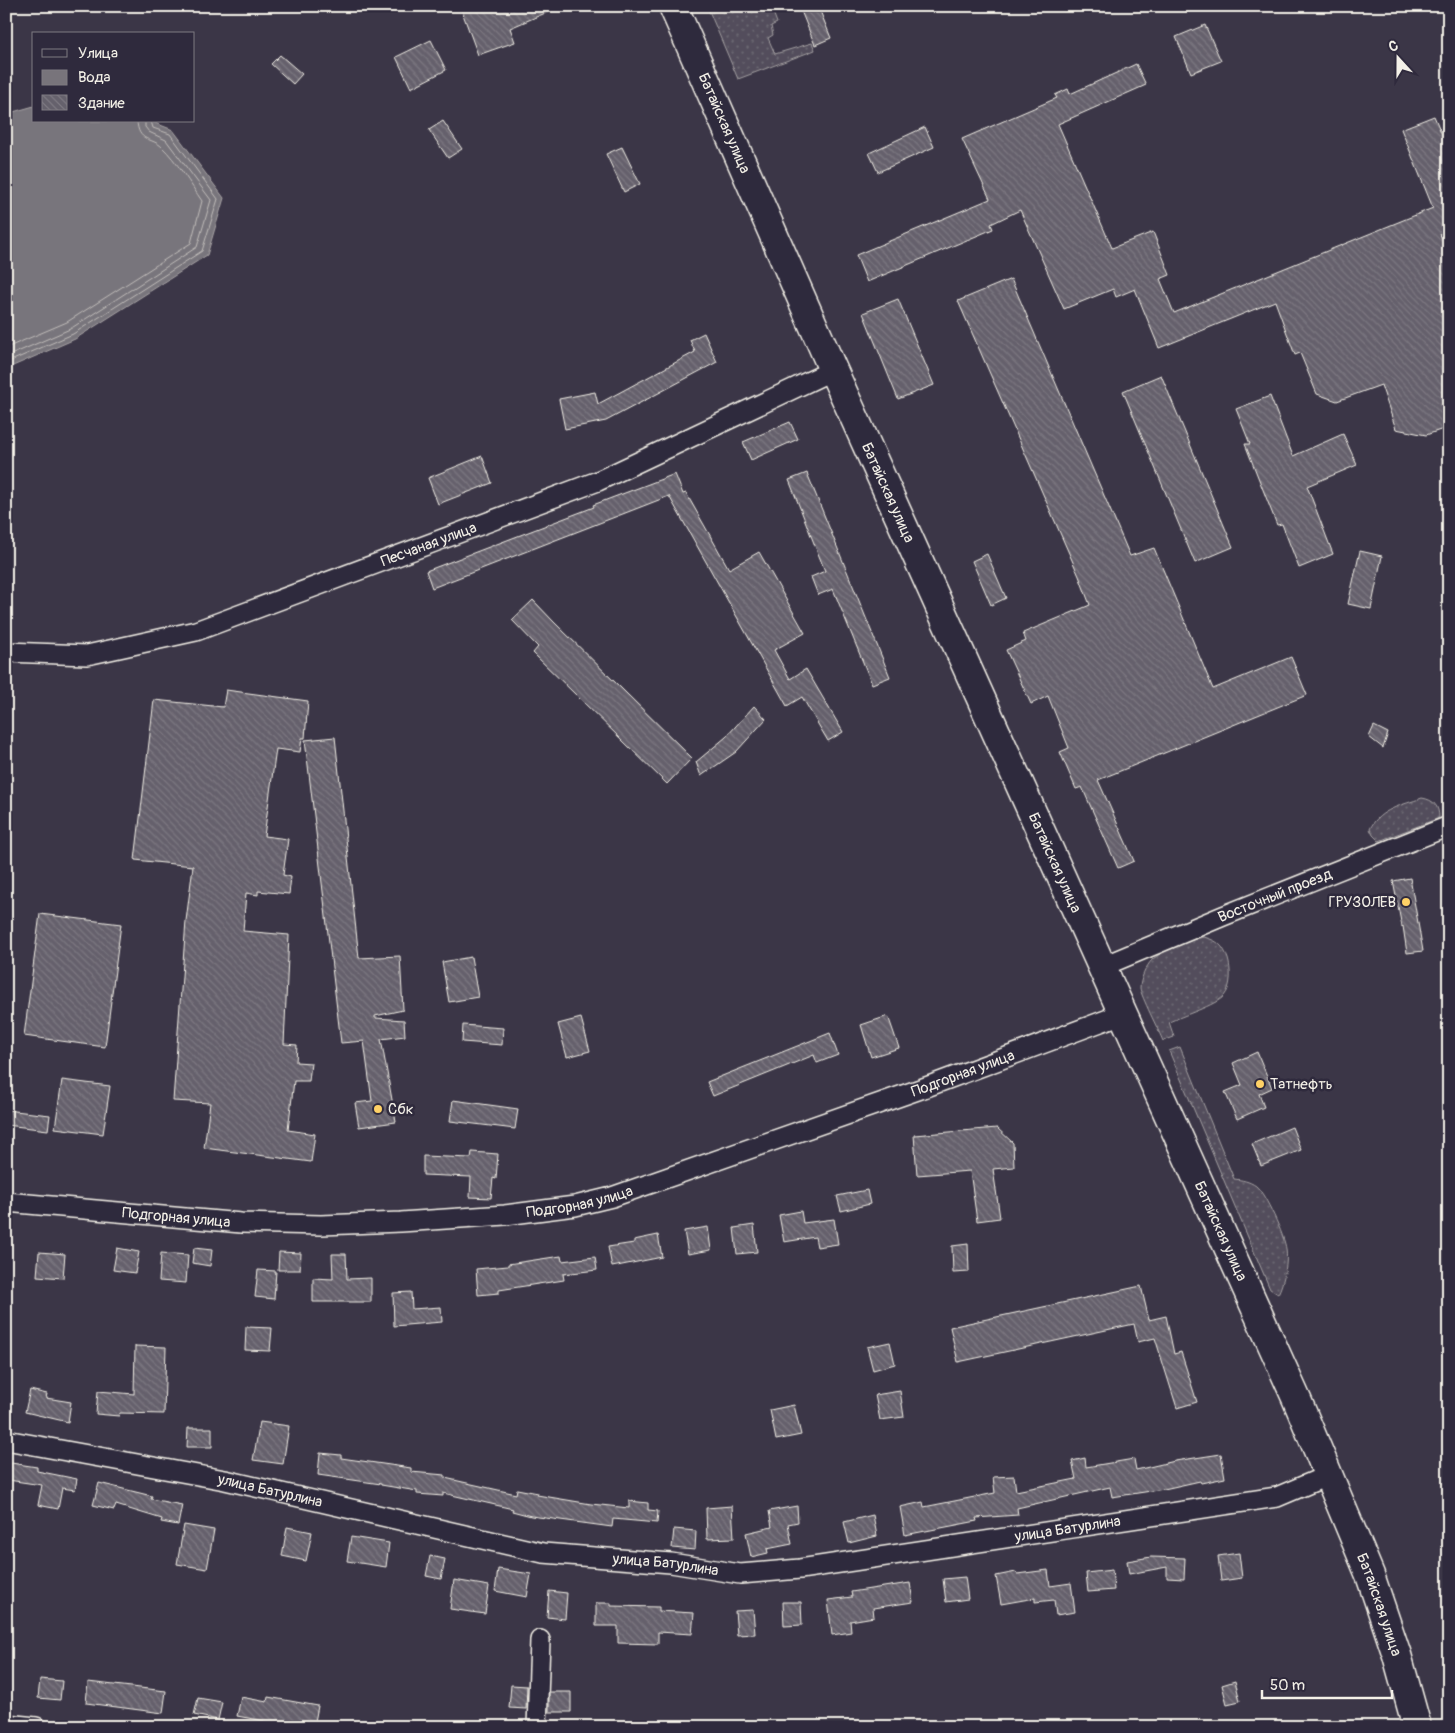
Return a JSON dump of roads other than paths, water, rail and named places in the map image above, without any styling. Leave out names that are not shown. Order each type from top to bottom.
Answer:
[{"type":"highway","name":"Батайская улица","points":[[673,6],[833,370],[1293,1391],[1373,1584],[1397,1655],[1416,1727]]},
{"type":"street","name":"Песчаная улица","points":[[6,652],[88,655],[196,631],[598,481],[833,370]]},
{"type":"street","name":"Восточный проезд","points":[[1101,967],[1449,826]]},
{"type":"street","name":"Подгорная улица","points":[[6,1202],[274,1225],[358,1224],[505,1215],[575,1206],[612,1197],[929,1086],[1122,1014]]},
{"type":"street","name":"улица Батурлина","points":[[6,1440],[225,1480],[542,1553],[671,1563],[740,1574],[800,1569],[1277,1497],[1329,1475]]},
{"type":"street","points":[[537,1727],[540,1640]]},
{"type":"street","points":[[6,1724],[36,1727]]},
{"type":"water","points":[[32,107],[32,122],[153,122],[173,130],[224,198],[207,255],[75,339],[6,369],[6,114]]},
{"type":"place","name":"ГРУЗОЛЕВ","points":[[1406,902]]},
{"type":"place","name":"Татнефть","points":[[1260,1084]]},
{"type":"place","name":"Сбк","points":[[378,1109]]}]
